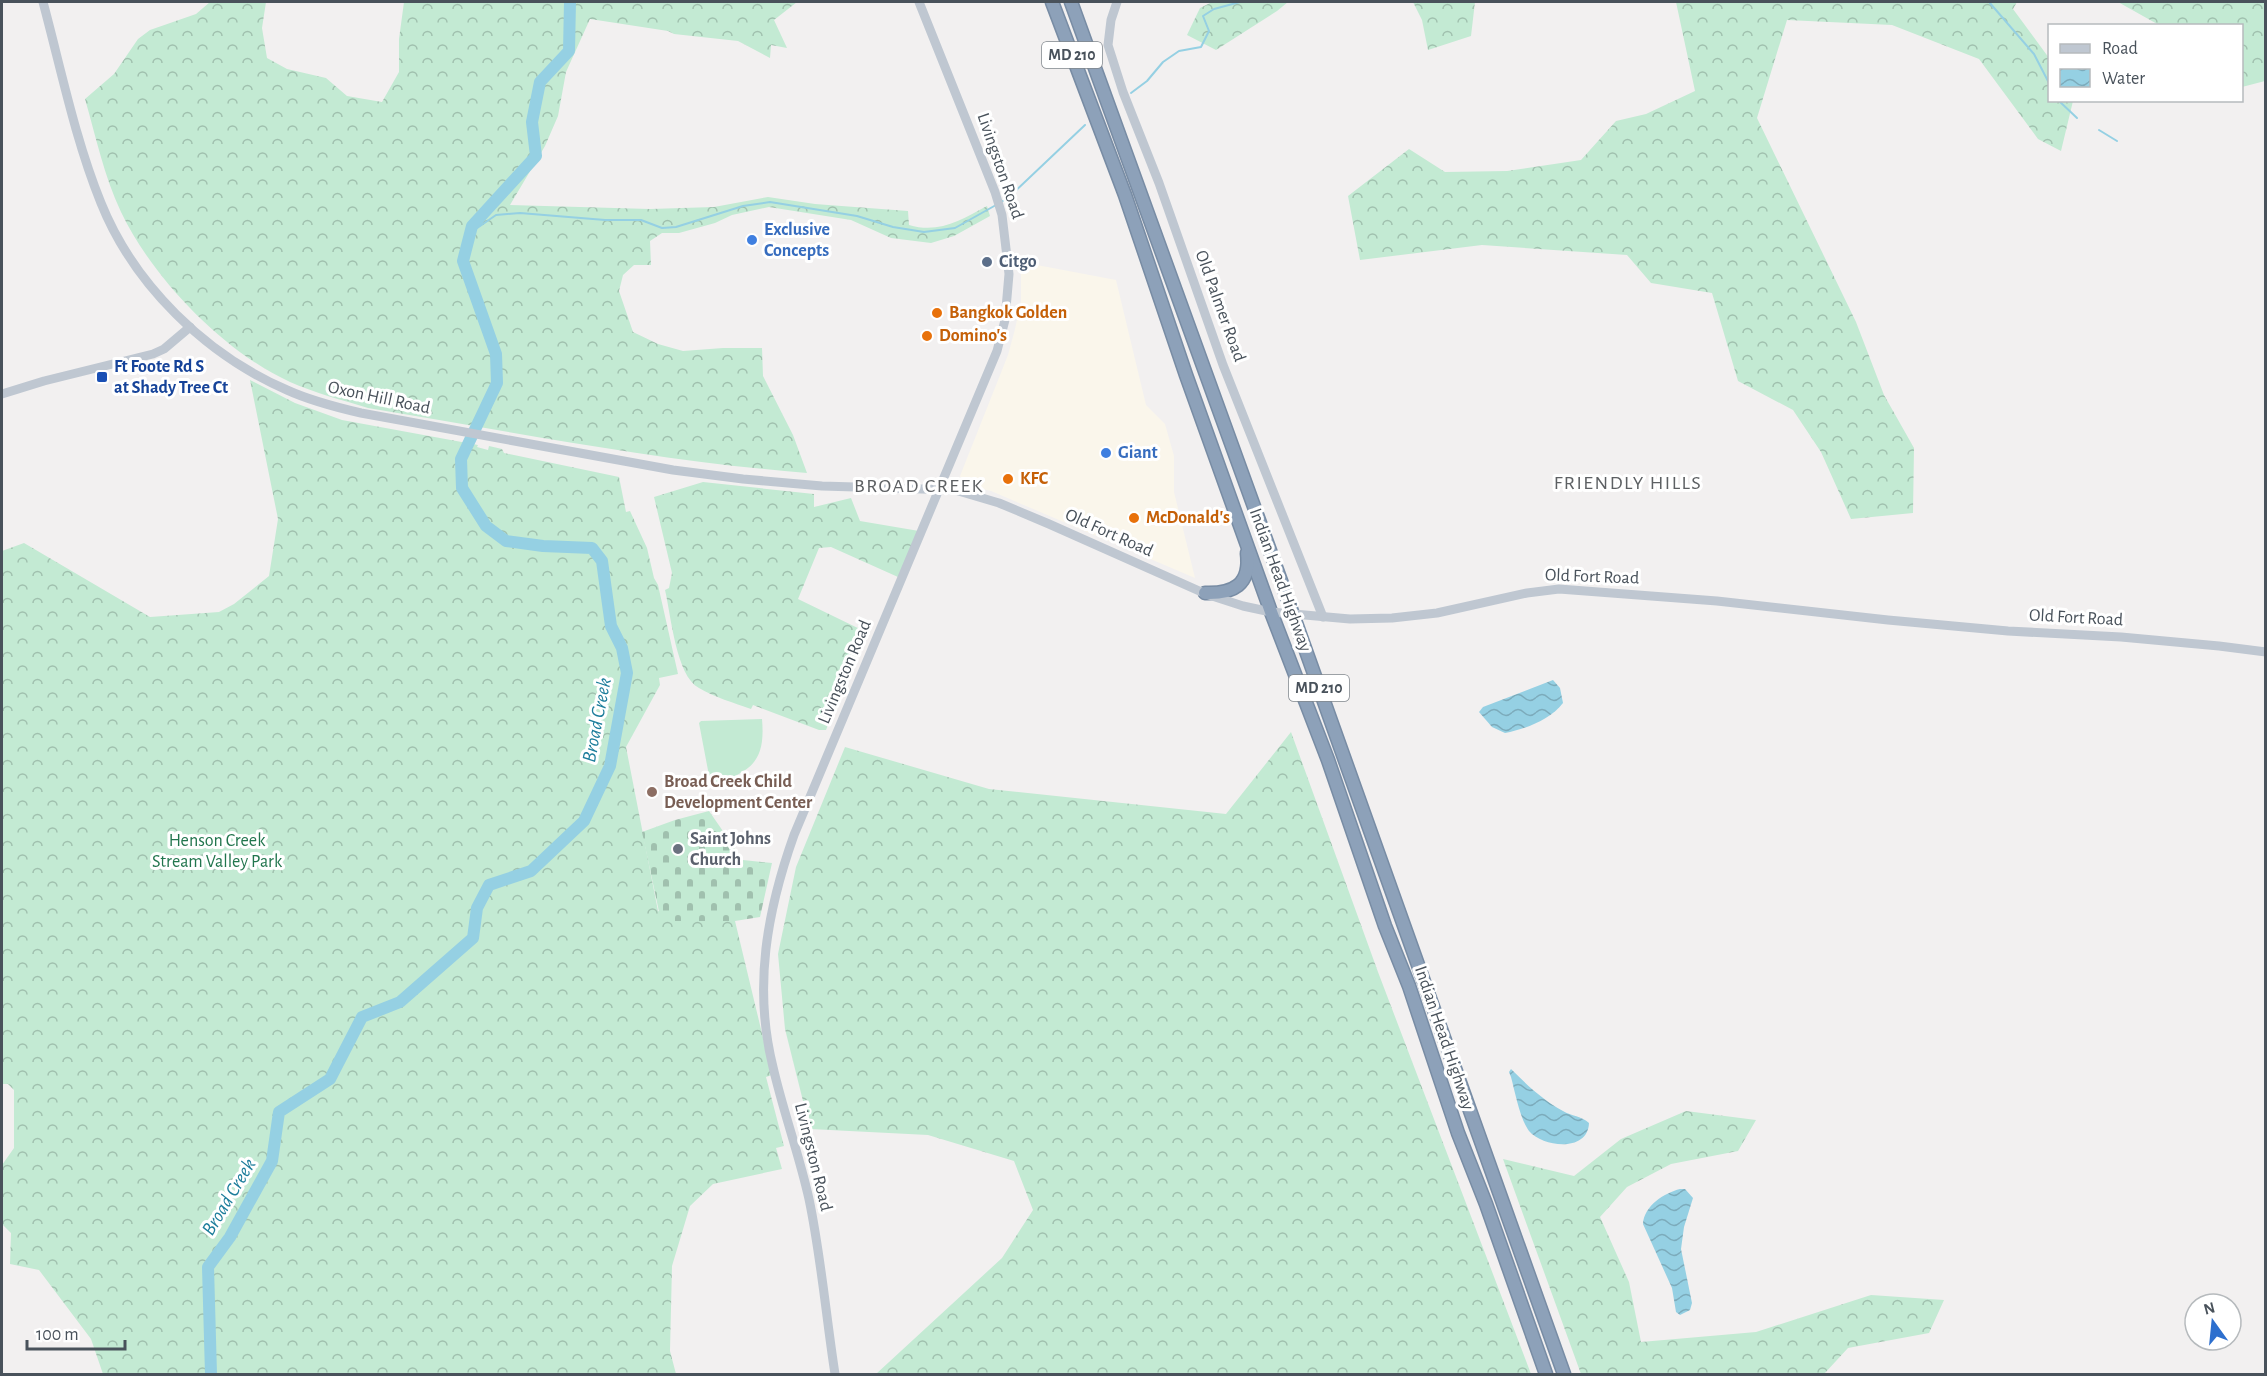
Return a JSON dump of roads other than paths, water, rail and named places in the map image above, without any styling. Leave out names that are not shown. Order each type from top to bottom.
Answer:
[{"type":"highway","name":"Indian Head Highway","points":[[1052,2],[1125,195],[1271,612],[1328,760],[1385,926],[1409,986],[1458,1133],[1546,1374]]},
{"type":"highway","name":"Indian Head Highway","points":[[1071,2],[1293,614],[1564,1374]]},
{"type":"highway","points":[[1204,593],[1221,593],[1242,583],[1246,575],[1247,556],[1240,523]]},
{"type":"main road","name":"Oxon Hill Road","points":[[43,2],[82,148],[102,205],[123,246],[139,270],[190,327],[255,374],[301,396],[361,413],[673,470],[822,486],[940,489]]},
{"type":"main road","name":"Livingston Road","points":[[835,1374],[809,1201],[772,1066],[766,1031],[763,984],[766,939],[773,900],[794,835],[940,489],[1001,337],[1010,274],[1002,215],[997,196],[919,2]]},
{"type":"main road","name":"Old Palmer Road","points":[[1117,2],[1111,20],[1108,45],[1116,73],[1175,228],[1223,365],[1323,617]]},
{"type":"main road","points":[[2,394],[44,381],[153,354],[164,349],[190,327]]},
{"type":"main road","name":"Old Fort Road","points":[[940,489],[955,490],[999,503],[1204,593],[1243,606],[1271,612],[1356,619],[1437,613],[1527,593],[1559,589],[1718,601],[1888,620],[2008,631],[2121,637],[2265,652]]},
{"type":"water","points":[[1553,680],[1560,688],[1563,703],[1537,723],[1505,733],[1492,727],[1479,712],[1483,707]]},
{"type":"water","points":[[1511,1069],[1549,1102],[1566,1113],[1589,1123],[1587,1132],[1581,1139],[1574,1143],[1554,1144],[1536,1137],[1529,1131],[1518,1105],[1509,1072]]},
{"type":"water","points":[[1680,1189],[1685,1189],[1693,1198],[1684,1227],[1681,1249],[1692,1303],[1690,1310],[1680,1315],[1676,1312],[1672,1288],[1643,1224],[1644,1217],[1656,1201]]},
{"type":"waterway","name":"Broad Creek","points":[[211,1374],[208,1267],[230,1237],[272,1161],[279,1112],[330,1079],[362,1017],[400,1002],[473,938],[477,908],[489,885],[531,871],[584,821],[610,766],[627,673],[622,648],[611,626],[602,561],[592,548],[543,546],[506,541],[486,526],[462,488],[461,459],[497,383],[496,354],[463,261],[472,226],[536,156],[532,122],[540,82],[569,51],[570,2]]},
{"type":"waterway","points":[[1131,93],[1147,81],[1163,62],[1179,51],[1201,47],[1209,31],[1203,16],[1214,9],[1240,2]]},
{"type":"waterway","points":[[1989,2],[2034,54],[2048,81]]},
{"type":"waterway","points":[[2060,102],[2077,118]]},
{"type":"waterway","points":[[1001,202],[1085,125]]},
{"type":"waterway","points":[[2099,130],[2117,141]]},
{"type":"waterway","points":[[470,233],[496,215],[520,213],[605,220],[641,220],[662,228],[676,227],[743,206],[770,202],[857,216],[893,227],[924,232],[955,228],[996,205]]},
{"type":"place","name":"Exclusive Concepts","points":[[752,240]]},
{"type":"place","name":"Citgo","points":[[987,262]]},
{"type":"place","name":"Bangkok Golden","points":[[937,313]]},
{"type":"place","name":"Domino's","points":[[927,336]]},
{"type":"place","name":"Ft Foote Rd S at Shady Tree Ct","points":[[102,377]]},
{"type":"place","name":"Giant","points":[[1106,453]]},
{"type":"place","name":"KFC","points":[[1008,479]]},
{"type":"place","name":"McDonald's","points":[[1134,518]]},
{"type":"place","name":"Broad Creek Child Development Center","points":[[652,792]]},
{"type":"place","name":"Saint Johns Church","points":[[678,849]]},
{"type":"district","name":"FRIENDLY HILLS","points":[[1628,483]]},
{"type":"district","name":"BROAD CREEK","points":[[919,486]]},
{"type":"park label","name":"Henson Creek Stream Valley Park","points":[[217,851]]}]
